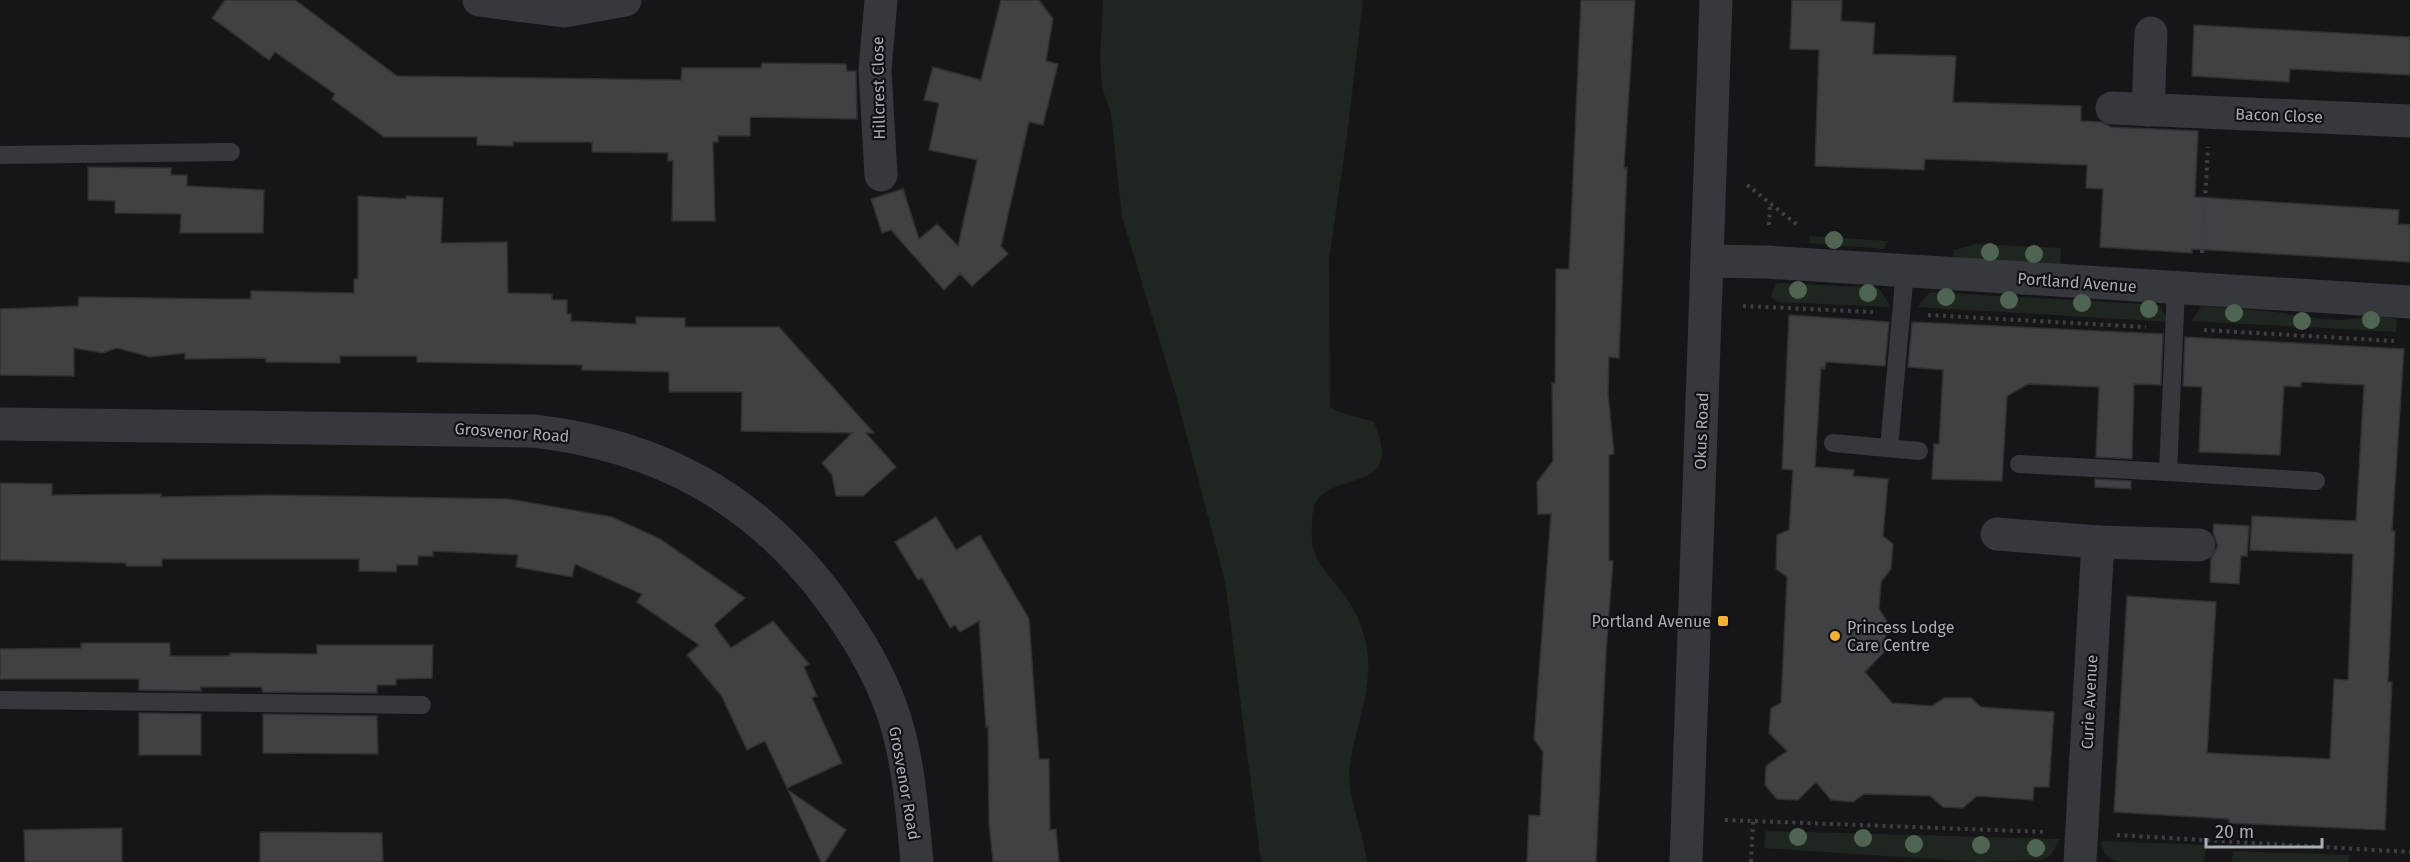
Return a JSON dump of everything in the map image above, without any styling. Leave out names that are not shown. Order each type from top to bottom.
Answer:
[{"type":"street","points":[[479,0],[564,11],[625,0]]},
{"type":"street","name":"Hillcrest Close","points":[[880,175],[875,70],[881,0]]},
{"type":"street","name":"Okus Road","points":[[1686,862],[1716,0]]},
{"type":"street","points":[[2148,110],[2151,33]]},
{"type":"street","name":"Bacon Close","points":[[2112,108],[2410,121]]},
{"type":"street","name":"Portland Avenue","points":[[1707,261],[2410,302]]},
{"type":"street","name":"Grosvenor Road","points":[[0,424],[533,431],[611,444],[693,477],[727,498],[776,537],[822,588],[853,630],[877,674],[892,711],[903,751],[917,862]]},
{"type":"street","points":[[1997,534],[2098,542],[2199,545]]},
{"type":"street","name":"Curie Avenue","points":[[2080,862],[2098,542]]},
{"type":"lane","points":[[0,155],[231,152]]},
{"type":"lane","points":[[1889,448],[1905,271]]},
{"type":"lane","points":[[2168,472],[2174,329],[2188,289]]},
{"type":"lane","points":[[1833,443],[1918,451]]},
{"type":"lane","points":[[2019,464],[2316,481]]},
{"type":"lane","points":[[0,700],[422,705]]},
{"type":"path","points":[[2188,289],[2210,113]]},
{"type":"path","points":[[1711,157],[1801,228],[1811,229]]},
{"type":"path","points":[[1705,304],[2398,341]]},
{"type":"path","points":[[1751,862],[1753,822]]},
{"type":"shaded area","points":[[1103,0],[1363,0],[1347,136],[1329,259],[1330,407],[1339,412],[1374,422],[1382,448],[1380,464],[1370,474],[1327,492],[1316,503],[1312,521],[1312,545],[1322,566],[1351,604],[1366,643],[1368,674],[1349,776],[1367,862],[1261,862],[1225,581],[1176,395],[1122,217],[1111,113],[1102,88],[1100,59]]},
{"type":"shaded area","points":[[1810,236],[1888,241],[1884,249],[1810,243]]},
{"type":"shaded area","points":[[1976,244],[2061,248],[2060,265],[1955,259],[1954,250]]},
{"type":"shaded area","points":[[1775,284],[1879,288],[1891,307],[1778,302],[1771,297]]},
{"type":"shaded area","points":[[1930,292],[2159,305],[2169,322],[1917,307]]},
{"type":"shaded area","points":[[2201,306],[2269,311],[2320,319],[2343,320],[2376,316],[2397,319],[2396,332],[2192,321]]},
{"type":"shaded area","points":[[1766,831],[2060,839],[2051,855],[2042,860],[1980,862],[1764,848]]},
{"type":"shaded area","points":[[2101,841],[2207,845],[2203,862],[2118,862],[2106,854]]},
{"type":"shaded area","points":[[2233,851],[2349,855],[2349,862],[2232,862]]},
{"type":"building","points":[[225,0],[295,0],[397,76],[681,80],[682,68],[761,68],[762,63],[846,64],[847,71],[856,71],[857,119],[750,117],[750,136],[718,136],[718,142],[713,142],[715,221],[672,221],[673,161],[668,161],[668,153],[592,152],[592,142],[513,142],[513,146],[477,145],[477,137],[384,137],[332,99],[335,94],[275,52],[269,60],[212,18]]},
{"type":"building","points":[[1001,0],[1039,0],[1053,19],[1046,61],[1058,64],[1043,125],[1029,122],[1001,246],[1008,254],[972,286],[960,274],[944,290],[891,230],[882,233],[871,199],[903,189],[919,239],[937,224],[958,246],[977,160],[929,150],[939,103],[924,100],[933,67],[981,80]]},
{"type":"building","points":[[1581,0],[1635,0],[1624,168],[1627,168],[1619,358],[1609,357],[1608,393],[1614,454],[1609,455],[1609,560],[1613,561],[1606,652],[1596,862],[1527,862],[1529,815],[1540,816],[1543,752],[1534,739],[1551,514],[1538,514],[1537,482],[1553,461],[1552,383],[1555,383],[1556,269],[1569,269]]},
{"type":"building","points":[[1792,0],[1842,0],[1841,21],[1875,23],[1873,54],[1956,56],[1953,102],[2081,106],[2081,121],[2101,122],[2111,127],[2198,131],[2195,197],[2399,210],[2398,224],[2410,225],[2410,262],[2192,249],[2192,253],[2100,247],[2103,189],[2086,188],[2087,165],[1925,159],[1924,170],[1815,166],[1819,50],[1790,49]]},
{"type":"building","points":[[2194,25],[2410,37],[2410,75],[2290,69],[2289,82],[2192,76]]},
{"type":"building","points":[[88,167],[171,168],[171,175],[187,175],[187,186],[264,190],[263,233],[180,233],[181,214],[115,213],[115,201],[88,200]]},
{"type":"building","points":[[358,196],[406,199],[406,196],[443,198],[441,243],[507,242],[508,293],[552,294],[552,300],[567,300],[567,314],[571,314],[571,321],[636,324],[636,317],[685,318],[685,327],[779,327],[874,433],[866,433],[896,467],[863,496],[836,496],[832,475],[822,463],[852,433],[741,431],[742,392],[669,392],[669,372],[582,370],[582,365],[417,362],[417,356],[340,356],[340,363],[266,362],[266,358],[185,359],[185,353],[150,357],[117,348],[102,353],[74,348],[74,376],[0,375],[0,309],[78,306],[79,297],[251,299],[251,291],[354,293],[354,279],[358,279]]},
{"type":"building","name":"Princess Lodge Care Centre","points":[[1789,315],[1889,322],[1885,366],[1826,362],[1825,369],[1821,368],[1815,467],[1854,470],[1853,476],[1888,479],[1883,536],[1893,544],[1891,569],[1881,582],[1879,609],[1887,621],[1885,651],[1865,672],[1892,703],[1932,706],[1944,698],[1971,698],[1981,707],[2054,712],[2049,787],[2034,787],[2033,800],[1977,796],[1963,808],[1943,807],[1930,796],[1864,794],[1853,802],[1831,800],[1816,782],[1798,800],[1777,799],[1765,785],[1766,766],[1787,751],[1769,733],[1771,708],[1781,703],[1787,577],[1776,569],[1777,535],[1789,530],[1793,470],[1782,469]]},
{"type":"building","points":[[1912,322],[2163,334],[2161,385],[2134,384],[2132,459],[2096,457],[2099,387],[2028,384],[2007,396],[2002,481],[1932,479],[1934,444],[1939,444],[1943,370],[1908,367]]},
{"type":"building","points":[[2185,337],[2404,349],[2392,531],[2395,531],[2388,682],[2392,682],[2385,830],[2229,823],[2229,819],[2114,812],[2127,596],[2216,602],[2207,753],[2330,759],[2334,679],[2348,680],[2353,554],[2250,550],[2252,516],[2356,521],[2364,385],[2301,382],[2301,387],[2284,386],[2280,455],[2199,452],[2202,387],[2183,386]]},
{"type":"building","points":[[2095,479],[2131,481],[2131,489],[2095,487]]},
{"type":"building","points":[[0,483],[52,484],[52,495],[161,494],[161,497],[270,495],[509,499],[612,517],[660,539],[745,598],[714,625],[731,648],[773,621],[809,664],[804,667],[817,696],[812,698],[842,763],[787,788],[765,741],[747,750],[721,695],[687,655],[699,645],[637,602],[642,594],[575,564],[572,577],[516,567],[518,555],[433,551],[433,556],[418,556],[418,565],[397,565],[396,572],[359,571],[359,559],[162,559],[162,566],[0,560]]},
{"type":"building","points":[[936,517],[956,550],[980,535],[1029,619],[1039,759],[1049,759],[1050,830],[1056,829],[1059,862],[993,862],[989,823],[988,726],[986,727],[979,621],[960,632],[955,625],[950,628],[922,578],[918,580],[895,542]]},
{"type":"building","points":[[2214,524],[2249,526],[2247,556],[2241,556],[2239,584],[2210,582],[2211,558],[2218,546],[2213,533]]},
{"type":"building","points":[[81,643],[170,643],[170,656],[230,656],[230,653],[317,654],[317,645],[433,645],[432,678],[396,679],[396,685],[377,685],[377,693],[263,692],[261,687],[201,687],[201,691],[139,690],[139,679],[0,679],[0,649],[81,648]]},
{"type":"building","points":[[139,713],[201,714],[201,755],[139,755]]},
{"type":"building","points":[[263,714],[377,716],[378,754],[263,753]]},
{"type":"building","points":[[788,790],[846,830],[825,862],[821,862]]},
{"type":"building","points":[[122,828],[122,862],[25,862],[24,830]]},
{"type":"building","points":[[260,832],[382,833],[383,862],[260,862]]},
{"type":"place","name":"Portland Avenue","points":[[1723,621]]},
{"type":"place","name":"Princess Lodge Care Centre","points":[[1835,636]]}]
